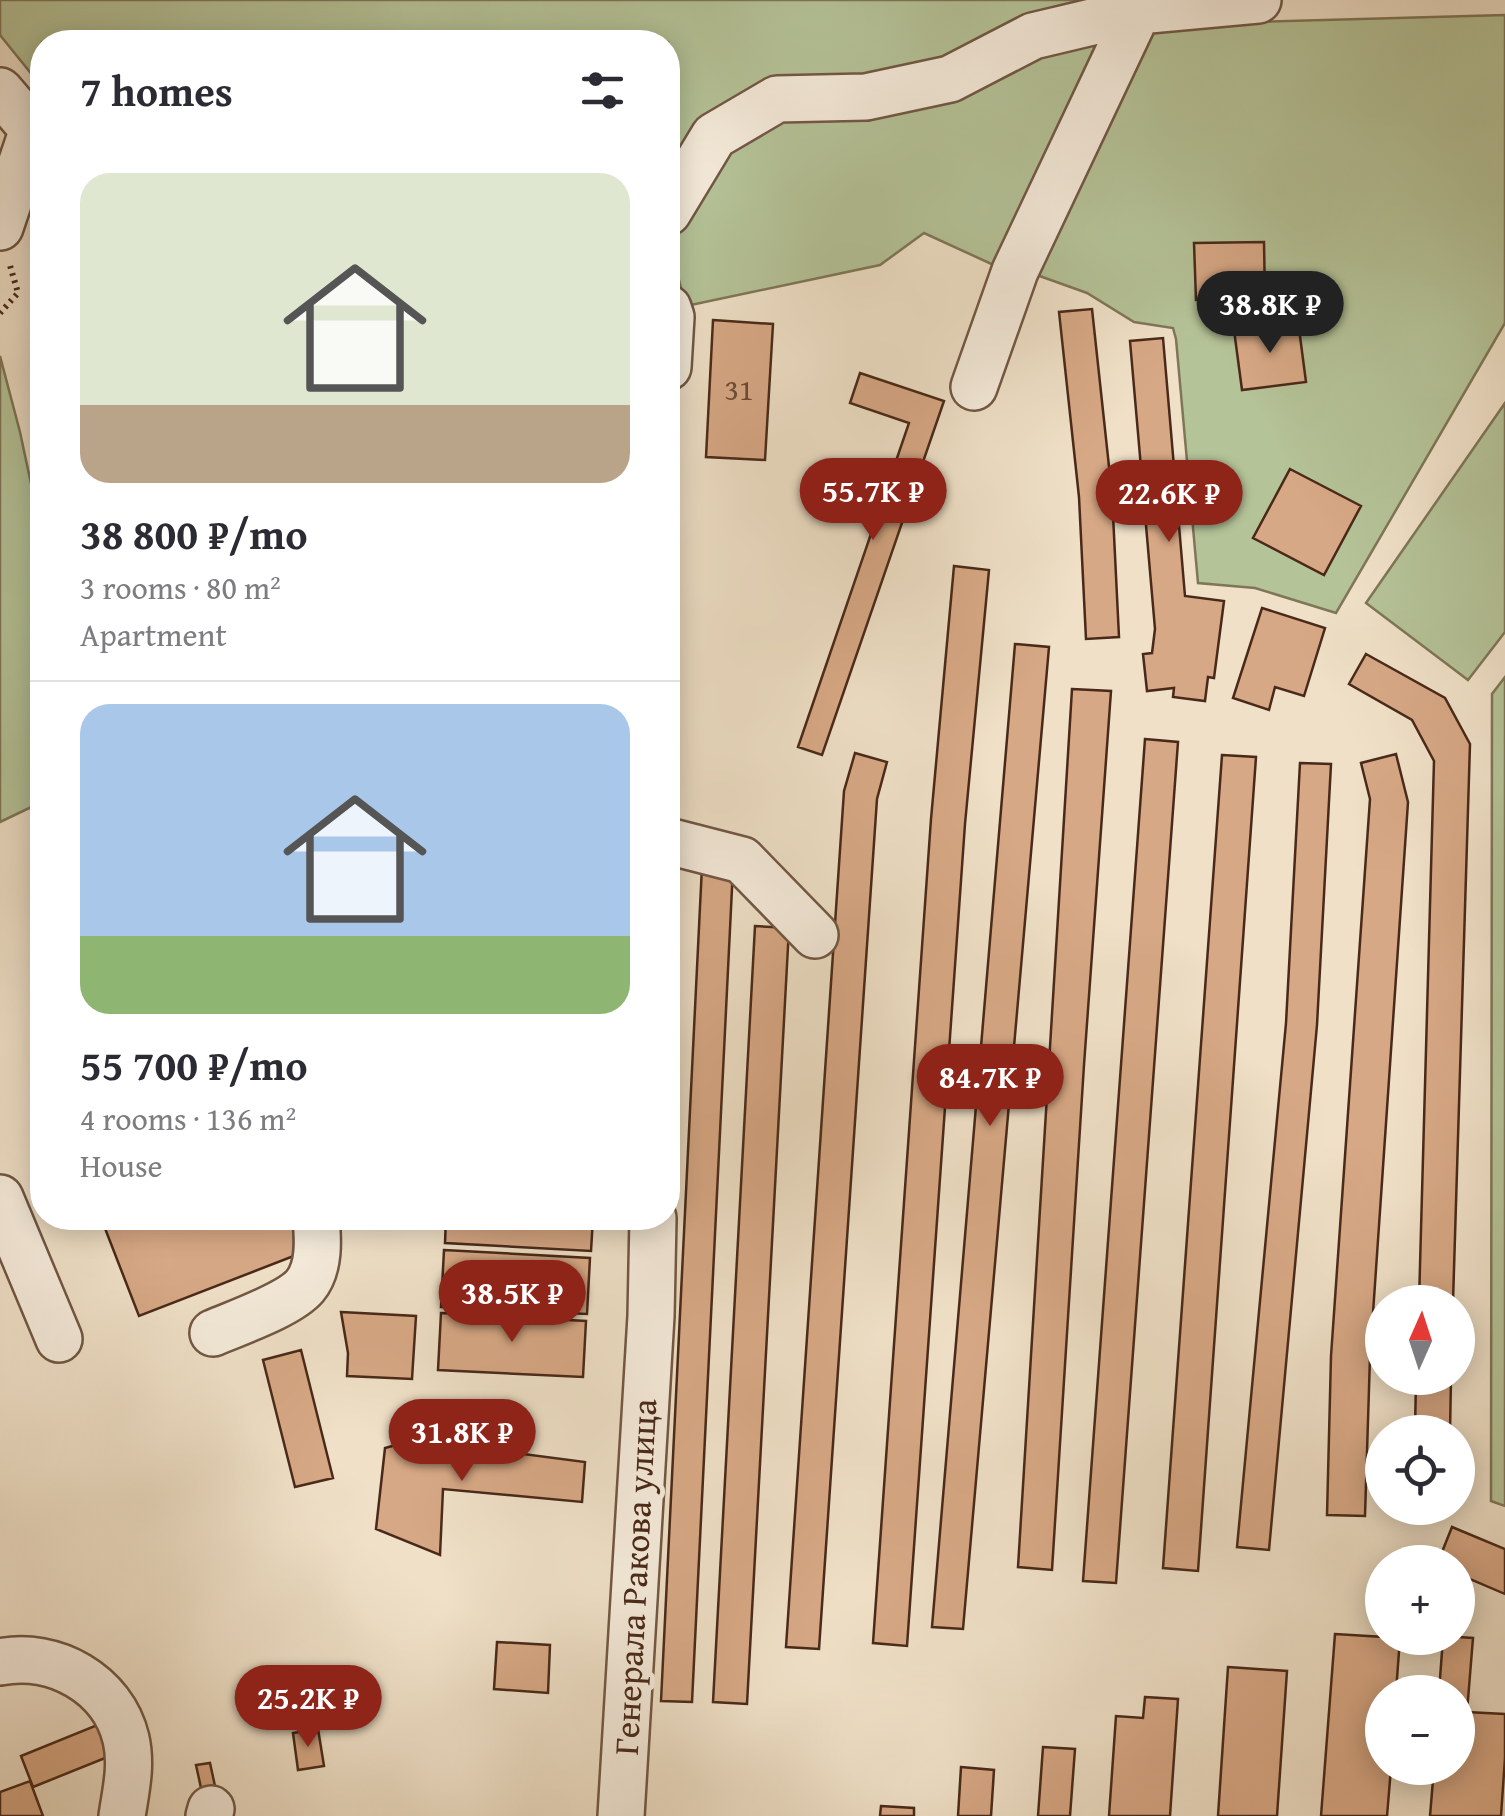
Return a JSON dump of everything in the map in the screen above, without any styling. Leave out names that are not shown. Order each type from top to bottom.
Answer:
[{"type":"street","points":[[680,192],[714,136],[777,99],[866,97],[950,79],[1033,36],[1138,11],[1258,0]]},
{"type":"street","points":[[974,387],[1015,271],[1138,11]]},
{"type":"street","points":[[0,91],[30,126]]},
{"type":"street","points":[[2,238],[30,158]]},
{"type":"street","points":[[680,843],[742,860],[815,935]]},
{"type":"street","points":[[0,1198],[59,1339]]},
{"type":"street","points":[[213,1333],[281,1303],[305,1286],[319,1244],[317,1230]]},
{"type":"street","name":"Генерала Ракова улица","points":[[621,1816],[653,1230]]},
{"type":"street","points":[[0,1662],[36,1659],[66,1668],[93,1685],[113,1708],[126,1738],[129,1769],[122,1816]]},
{"type":"path","points":[[0,313],[18,293],[2,238]]},
{"type":"green space","points":[[0,0],[1127,0],[998,267],[924,233],[880,265],[686,306],[680,284],[680,30],[30,30],[30,72],[0,35]]},
{"type":"green space","points":[[1505,15],[1505,323],[1336,613],[1255,588],[1198,583],[1173,328],[1134,322],[1087,293],[1034,274],[1149,25]]},
{"type":"green space","points":[[0,356],[30,479],[30,808],[0,822]]},
{"type":"green space","points":[[1505,403],[1505,632],[1468,680],[1366,603]]},
{"type":"green space","points":[[1505,677],[1505,1506],[1491,1501],[1492,694]]},
{"type":"building","points":[[1264,242],[1265,299],[1196,300],[1194,243]]},
{"type":"building","points":[[1092,309],[1112,494],[1119,637],[1086,639],[1079,497],[1059,312]]},
{"type":"building","points":[[713,320],[773,324],[765,460],[706,457]]},
{"type":"building","points":[[1298,321],[1306,382],[1242,390],[1234,330]]},
{"type":"building","points":[[1163,338],[1185,596],[1224,601],[1214,678],[1208,677],[1205,701],[1173,697],[1174,688],[1147,691],[1143,654],[1152,653],[1155,629],[1130,341]]},
{"type":"building","points":[[860,373],[944,401],[822,755],[798,747],[909,423],[850,403]]},
{"type":"building","points":[[1290,469],[1361,506],[1324,575],[1253,538]]},
{"type":"building","points":[[954,566],[989,570],[965,824],[907,1646],[873,1643],[931,819]]},
{"type":"building","points":[[1262,608],[1325,628],[1304,696],[1275,687],[1269,710],[1233,698]]},
{"type":"building","points":[[1015,644],[1049,647],[963,1629],[932,1627]]},
{"type":"building","points":[[1366,654],[1445,698],[1470,744],[1454,1285],[1419,1285],[1434,761],[1412,720],[1349,684]]},
{"type":"building","points":[[1072,689],[1111,691],[1052,1570],[1018,1567]]},
{"type":"building","points":[[1145,739],[1178,742],[1116,1583],[1083,1581]]},
{"type":"building","points":[[855,753],[887,762],[877,799],[819,1649],[786,1647],[844,791]]},
{"type":"building","points":[[1396,754],[1408,802],[1375,1285],[1365,1285],[1365,1395],[1369,1395],[1368,1415],[1365,1415],[1365,1516],[1327,1515],[1331,1356],[1370,799],[1361,763]]},
{"type":"building","points":[[1222,755],[1256,757],[1198,1571],[1163,1568]]},
{"type":"building","points":[[1300,763],[1331,764],[1317,1025],[1269,1550],[1237,1547],[1286,1023]]},
{"type":"building","points":[[702,866],[733,868],[692,1702],[661,1701]]},
{"type":"building","points":[[755,926],[789,928],[747,1704],[713,1702]]},
{"type":"building","points":[[106,1230],[295,1230],[304,1252],[139,1316]]},
{"type":"building","points":[[446,1230],[592,1230],[591,1251],[445,1243]]},
{"type":"building","points":[[444,1250],[590,1258],[587,1314],[441,1307]]},
{"type":"building","points":[[341,1312],[416,1316],[412,1379],[347,1376],[348,1353]]},
{"type":"building","points":[[441,1313],[586,1321],[583,1377],[438,1370]]},
{"type":"building","points":[[301,1350],[333,1478],[295,1487],[263,1360]]},
{"type":"building","points":[[1416,1395],[1451,1395],[1450,1415],[1415,1415]]},
{"type":"building","points":[[414,1440],[585,1462],[582,1502],[443,1489],[440,1555],[376,1529],[385,1448]]},
{"type":"building","points":[[1452,1527],[1505,1549],[1505,1594],[1475,1581],[1475,1545],[1445,1545]]},
{"type":"building","points":[[1335,1634],[1365,1636],[1365,1655],[1399,1655],[1397,1675],[1365,1675],[1365,1785],[1390,1785],[1387,1816],[1321,1816]]},
{"type":"building","points":[[497,1642],[550,1645],[548,1693],[494,1689]]},
{"type":"building","points":[[1442,1655],[1472,1655],[1470,1675],[1440,1675]]},
{"type":"building","points":[[1228,1667],[1287,1671],[1277,1816],[1218,1816]]},
{"type":"building","points":[[1145,1697],[1178,1699],[1170,1816],[1109,1816],[1116,1716],[1143,1718]]},
{"type":"building","points":[[1475,1712],[1505,1714],[1501,1816],[1430,1816],[1433,1785],[1475,1785]]},
{"type":"building","points":[[107,1721],[120,1752],[33,1787],[21,1756]]},
{"type":"building","points":[[318,1729],[324,1766],[298,1770],[293,1733]]},
{"type":"building","points":[[1043,1747],[1075,1749],[1070,1816],[1038,1816]]},
{"type":"building","points":[[210,1763],[215,1786],[201,1788],[196,1765]]},
{"type":"building","points":[[961,1767],[994,1770],[991,1816],[958,1816]]},
{"type":"building","points":[[30,1781],[43,1816],[0,1816],[0,1792]]},
{"type":"building","points":[[881,1806],[914,1808],[914,1816],[880,1816]]}]
